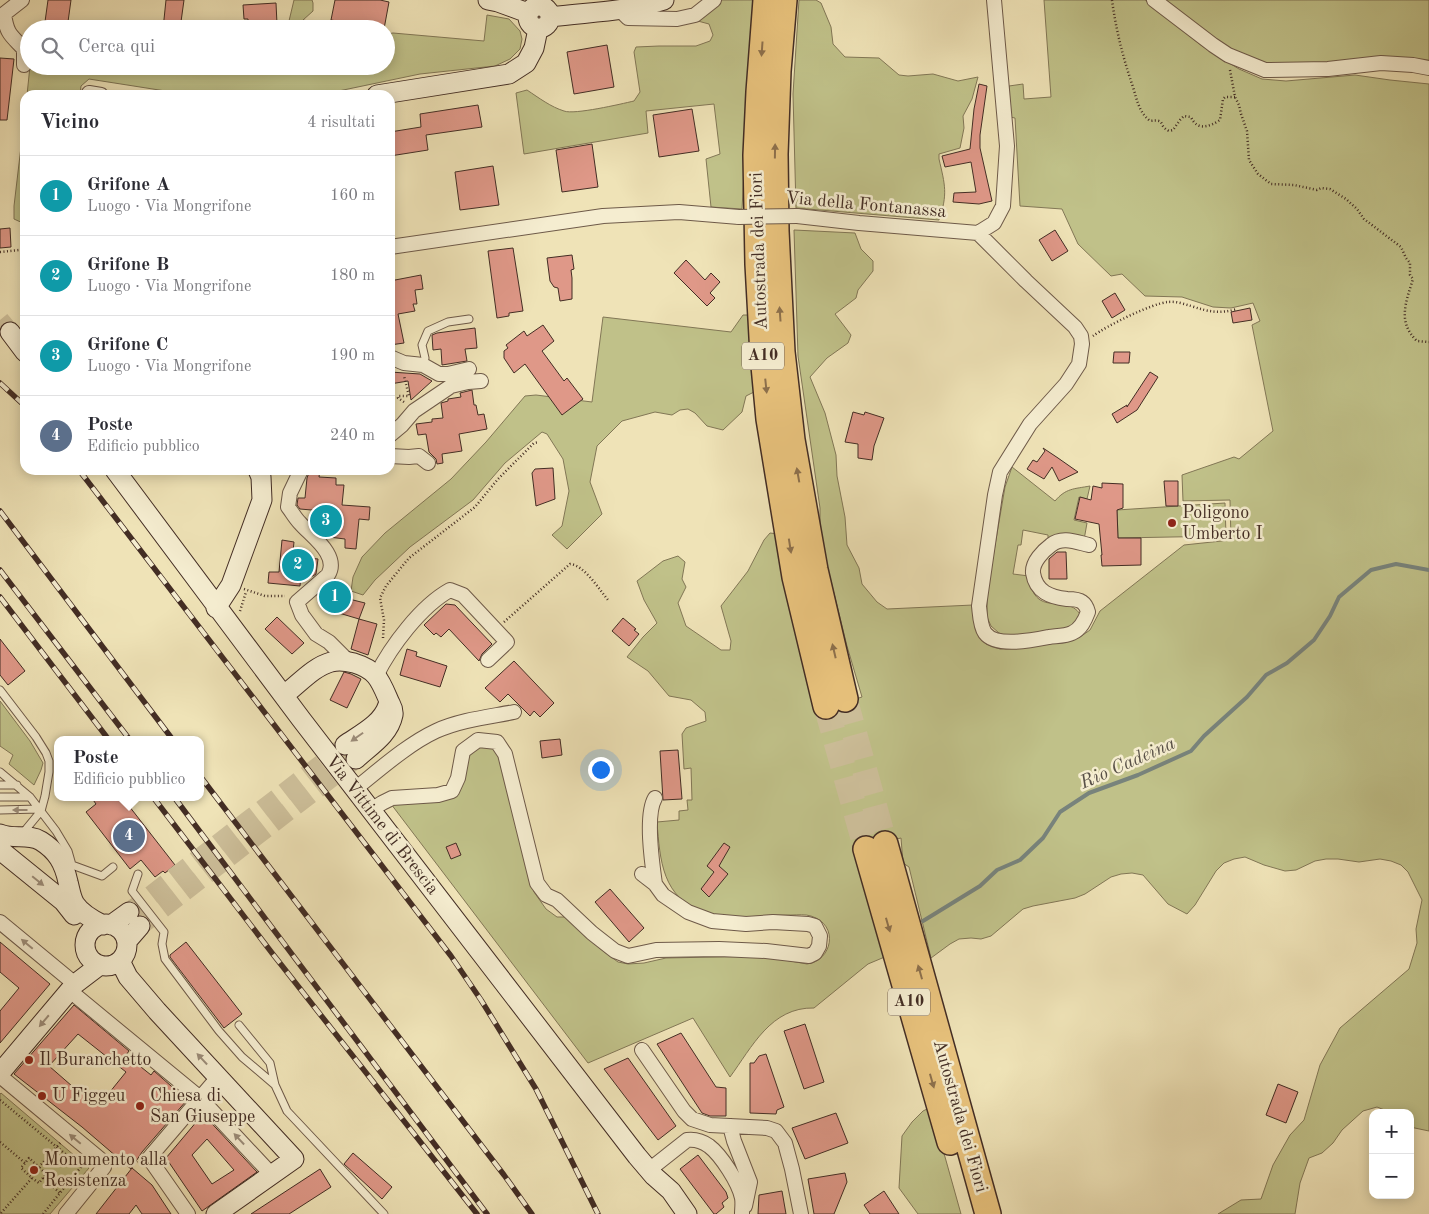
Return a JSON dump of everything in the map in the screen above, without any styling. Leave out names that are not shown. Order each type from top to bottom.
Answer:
[{"type":"highway","name":"Autostrada dei Fiori","points":[[766,0],[756,155],[758,264],[769,419],[795,577],[836,702],[792,440],[782,352],[776,231],[775,154],[778,71],[784,0]]},
{"type":"highway","name":"Autostrada dei Fiori","points":[[875,846],[953,1122],[988,1214]]},
{"type":"highway","name":"Autostrada dei Fiori","points":[[953,1122],[970,1214]]},
{"type":"street","points":[[20,45],[11,37],[5,25],[4,14],[22,0]]},
{"type":"street","points":[[488,0],[498,2],[539,20],[620,10],[664,0]]},
{"type":"street","points":[[620,10],[628,18],[677,20],[695,15],[714,0]]},
{"type":"street","points":[[994,0],[1006,146],[1003,206],[994,223],[978,232],[1075,327],[1081,336],[1082,344],[1079,364],[1066,384],[1030,424],[1000,472],[979,606],[985,633],[998,641],[1018,642],[1068,634],[1078,630],[1085,621],[1088,612],[1086,606],[1078,600],[1057,598],[1042,592],[1034,581],[1033,569],[1041,552],[1054,542],[1065,540],[1089,545]]},
{"type":"street","points":[[1154,0],[1213,46],[1228,55],[1265,70],[1328,69],[1382,63],[1429,68]]},
{"type":"street","points":[[395,92],[509,74],[526,63],[534,48],[539,20]]},
{"type":"street","name":"Via della Fontanassa","points":[[395,246],[603,216],[679,212],[740,217],[796,216],[978,232]]},
{"type":"street","points":[[10,332],[20,345]]},
{"type":"street","points":[[395,359],[404,363],[423,366],[438,374],[448,374],[469,369]]},
{"type":"street","points":[[395,431],[414,411],[452,386],[482,381]]},
{"type":"street","points":[[395,456],[419,456],[428,463]]},
{"type":"street","name":"Via Vittime di Brescia","points":[[119,475],[216,608],[354,789],[651,1173],[671,1191],[687,1214]]},
{"type":"street","points":[[216,608],[239,588],[262,500],[260,475]]},
{"type":"street","points":[[299,475],[290,494],[288,507],[299,523],[323,546],[331,562],[331,570],[328,575],[298,602],[302,615],[316,634],[329,642],[348,661]]},
{"type":"street","points":[[351,752],[384,734],[392,715],[393,707],[382,683],[380,667],[398,639],[422,612],[450,590],[463,595],[507,642],[488,660]]},
{"type":"street","points":[[284,695],[318,668],[330,662],[340,660],[365,666],[380,667]]},
{"type":"street","points":[[354,789],[418,741],[435,731],[452,724],[514,712]]},
{"type":"street","points":[[371,810],[392,798],[438,796],[452,791],[458,778],[462,751],[478,740],[497,742],[505,754],[537,883],[546,895],[558,900],[592,933],[615,951],[628,956],[656,950],[719,949],[766,951],[809,956],[816,953],[820,936],[815,926],[772,922],[746,924],[712,920],[688,912],[663,895],[655,884],[642,874]]},
{"type":"street","points":[[655,798],[650,812],[652,863],[655,884]]},
{"type":"street","points":[[66,1214],[104,1167],[101,1160],[0,1074],[73,987],[98,940],[134,919],[127,941],[126,952],[120,961],[114,965],[107,966],[98,940],[93,920],[75,903],[71,893],[70,871],[58,854],[32,837],[10,836],[0,847],[62,901],[98,940]]},
{"type":"street","points":[[0,922],[200,1098],[272,1174]]},
{"type":"street","points":[[98,940],[121,931],[127,941]]},
{"type":"street","points":[[120,961],[128,977],[157,1011],[294,1159],[216,1214]]},
{"type":"street","points":[[642,1050],[684,1112],[692,1119],[710,1125],[767,1128],[776,1132],[785,1143],[801,1214]]},
{"type":"street","points":[[188,1214],[149,1158],[219,1076]]},
{"type":"street","points":[[730,1126],[750,1182],[742,1214]]},
{"type":"street","points":[[651,1173],[687,1140],[700,1141],[710,1146],[732,1175],[742,1198],[742,1214]]},
{"type":"street","name":"Via Vittime di Brescia","points":[[651,1173],[662,1198],[672,1214]]},
{"type":"lane","points":[[423,366],[425,358],[422,345],[428,331],[448,322],[470,319]]},
{"type":"lane","points":[[0,690],[36,736],[49,761],[46,796],[40,810],[20,836]]},
{"type":"lane","points":[[0,772],[30,797],[56,831],[68,851],[70,871],[102,876],[113,867]]},
{"type":"lane","points":[[0,785],[17,785]]},
{"type":"lane","points":[[0,797],[30,797]]},
{"type":"lane","points":[[0,810],[40,810]]},
{"type":"lane","points":[[138,874],[132,891],[164,932],[162,944],[165,959],[219,1031],[242,1057],[276,1085]]},
{"type":"lane","points":[[239,1024],[270,1063],[276,1085],[287,1111],[384,1214]]},
{"type":"path","points":[[1112,0],[1120,45],[1140,111],[1144,116],[1150,121],[1160,121],[1169,130],[1173,130],[1184,116],[1190,117],[1198,126],[1208,126],[1220,120],[1225,97],[1235,98],[1247,131],[1249,160],[1258,174],[1272,184],[1294,185],[1317,190],[1321,188],[1330,189],[1346,199],[1364,219],[1401,247],[1410,263],[1410,275],[1413,279],[1406,303],[1405,324],[1410,335],[1417,341],[1429,342]]},
{"type":"path","points":[[0,252],[20,249]]},
{"type":"path","points":[[1082,344],[1098,333],[1150,307],[1168,302],[1181,303],[1209,311],[1220,312],[1237,309]]},
{"type":"path","points":[[402,400],[398,396],[409,396],[404,376],[404,363]]},
{"type":"path","points":[[380,667],[384,620],[380,598],[386,586],[409,558],[475,507],[498,479],[534,443],[539,442]]},
{"type":"path","points":[[496,630],[570,564],[576,564],[586,573],[608,600]]},
{"type":"path","points":[[242,617],[239,588],[265,596],[283,595],[298,602]]},
{"type":"path","points":[[0,1100],[81,1167],[43,1214]]},
{"type":"path","points":[[39,1168],[68,1133]]},
{"type":"path","points":[[0,1142],[25,1163]]},
{"type":"path","points":[[28,1158],[39,1168],[46,1174],[38,1183],[21,1168],[28,1158]]},
{"type":"path","points":[[104,1167],[130,1164],[149,1158]]},
{"type":"path","points":[[1,1213],[32,1178]]},
{"type":"path","points":[[43,1178],[60,1193]]},
{"type":"green space","points":[[294,0],[312,0],[313,11],[303,20],[289,20]]},
{"type":"green space","points":[[721,0],[755,0],[742,209],[711,207],[706,159],[720,154],[714,104],[646,111],[648,133],[524,154],[516,93],[527,90],[554,107],[569,112],[598,109],[634,101],[640,92],[634,52],[636,47],[696,46],[710,41],[713,35],[709,24],[694,20],[713,9]]},
{"type":"green space","points":[[799,0],[816,0],[821,3],[831,27],[833,44],[845,57],[879,58],[899,75],[933,74],[958,81],[978,77],[972,99],[963,116],[964,128],[960,148],[939,154],[945,196],[939,220],[796,208],[793,94]]},
{"type":"green space","points":[[1044,0],[1145,0],[1202,46],[1239,69],[1262,79],[1286,81],[1355,75],[1429,84],[1429,1131],[1414,1128],[1414,1109],[1382,1109],[1377,1107],[1363,1111],[1342,1130],[1333,1143],[1322,1153],[1309,1158],[1300,1183],[1295,1214],[1218,1214],[1241,1200],[1261,1199],[1273,1165],[1290,1135],[1304,1120],[1320,1065],[1340,1028],[1409,969],[1417,943],[1416,929],[1422,900],[1408,872],[1401,865],[1380,859],[1359,862],[1326,859],[1315,861],[1296,870],[1285,871],[1245,857],[1234,859],[1224,863],[1216,871],[1195,905],[1187,914],[1168,904],[1143,875],[1121,874],[1111,877],[1085,894],[1075,898],[1023,909],[991,936],[981,939],[959,939],[931,958],[909,867],[903,863],[901,838],[858,848],[887,956],[868,964],[814,1008],[799,1009],[774,1021],[755,1042],[730,1077],[693,1018],[588,1063],[391,804],[447,799],[471,753],[480,747],[491,748],[496,751],[501,760],[534,892],[546,909],[557,917],[566,917],[618,962],[628,964],[644,963],[666,958],[763,956],[807,964],[816,961],[827,950],[829,934],[826,927],[811,916],[721,917],[691,906],[680,898],[672,888],[662,864],[657,822],[679,820],[679,811],[688,810],[687,800],[692,800],[691,768],[684,769],[682,734],[686,728],[706,721],[705,712],[691,700],[669,696],[648,671],[627,657],[657,623],[644,600],[637,581],[663,561],[678,556],[685,562],[682,579],[686,587],[678,603],[686,626],[721,650],[730,650],[731,641],[721,606],[748,571],[764,540],[770,533],[779,534],[822,709],[862,697],[847,646],[820,537],[820,508],[798,356],[794,230],[855,233],[861,249],[873,261],[873,271],[858,290],[856,298],[835,314],[851,335],[848,343],[827,358],[810,377],[825,413],[836,455],[837,476],[845,517],[847,545],[859,568],[862,584],[877,602],[887,609],[973,605],[974,621],[978,635],[986,644],[1000,649],[1080,637],[1090,630],[1100,611],[1184,545],[1231,540],[1230,500],[1183,501],[1182,475],[1234,457],[1239,459],[1273,431],[1252,325],[1260,321],[1253,303],[1231,308],[1213,307],[1182,297],[1145,296],[1122,274],[1111,276],[1078,244],[1062,209],[1020,206],[1015,118],[1010,117],[1009,86],[1023,84],[1024,99],[1051,97]]},
{"type":"green space","points":[[1165,0],[1429,0],[1429,65],[1271,64],[1249,58],[1219,42]]},
{"type":"green space","points":[[487,15],[509,19],[520,31],[522,39],[520,49],[510,59],[495,66],[420,74],[343,90],[159,90],[89,79],[81,86],[81,90],[28,90],[29,75],[395,75],[395,33],[484,41]]},
{"type":"green space","points":[[20,155],[20,222],[14,219]]},
{"type":"green space","points":[[743,315],[748,315],[756,391],[746,396],[742,412],[723,430],[707,426],[695,413],[688,409],[680,410],[672,415],[655,412],[622,421],[597,446],[590,482],[602,514],[567,549],[552,535],[562,526],[569,491],[563,459],[547,434],[542,432],[505,463],[473,500],[410,547],[375,580],[363,595],[351,591],[353,577],[362,557],[385,533],[451,479],[486,442],[525,396],[536,395],[592,402],[603,317],[731,332]]},
{"type":"green space","points":[[1012,467],[1055,501],[1067,491],[1090,486],[1087,499],[1079,497],[1074,520],[1087,523],[1084,540],[1048,540],[1048,535],[1023,530],[1021,545],[1018,545],[1013,574],[1029,576],[1032,589],[1043,602],[1074,608],[1080,614],[1080,618],[1071,629],[1006,636],[991,626],[987,617],[987,592],[1005,487]]},
{"type":"green space","name":"Poligono Umberto I","points":[[1225,503],[1226,536],[1118,538],[1117,510]]},
{"type":"green space","points":[[0,701],[30,741],[43,763],[34,785],[9,764],[13,755],[0,746]]},
{"type":"green space","points":[[1,1093],[89,1168],[50,1214],[0,1214]]},
{"type":"green space","points":[[931,1107],[961,1214],[918,1214],[899,1188],[902,1136],[923,1111]]},
{"type":"building","points":[[48,0],[71,0],[68,20],[45,20]]},
{"type":"building","points":[[166,0],[184,0],[181,20],[164,20]]},
{"type":"building","points":[[335,0],[380,0],[389,2],[386,20],[331,20]]},
{"type":"building","points":[[276,3],[277,20],[244,19],[243,5]]},
{"type":"building","points":[[607,45],[614,87],[574,94],[567,52]]},
{"type":"building","points":[[0,58],[14,59],[7,120],[0,120]]},
{"type":"building","points":[[979,84],[987,86],[980,148],[992,201],[979,204],[953,202],[954,193],[976,192],[971,162],[945,167],[942,156],[970,149],[974,109]]},
{"type":"building","points":[[478,105],[482,127],[426,135],[428,150],[395,155],[395,131],[421,127],[420,114]]},
{"type":"building","points":[[692,109],[699,151],[659,157],[653,115]]},
{"type":"building","points":[[592,144],[598,187],[562,192],[556,150]]},
{"type":"building","points":[[493,166],[499,205],[460,210],[455,172]]},
{"type":"building","points":[[10,228],[11,247],[0,248],[0,229]]},
{"type":"building","points":[[1055,230],[1068,251],[1052,261],[1039,240]]},
{"type":"building","points":[[513,248],[523,311],[509,313],[509,316],[497,318],[488,251]]},
{"type":"building","points":[[572,255],[574,269],[571,270],[572,299],[560,301],[558,288],[554,287],[550,281],[547,258]]},
{"type":"building","points":[[686,260],[705,280],[711,273],[720,282],[710,293],[715,298],[707,306],[674,273]]},
{"type":"building","points":[[421,275],[423,289],[415,290],[417,304],[413,304],[415,311],[398,314],[404,343],[395,344],[395,280]]},
{"type":"building","points":[[1115,293],[1125,310],[1112,318],[1102,301]]},
{"type":"building","points":[[1250,308],[1252,320],[1233,323],[1231,312]]},
{"type":"building","points":[[543,325],[554,341],[542,351],[564,381],[567,378],[583,399],[562,415],[525,364],[514,373],[504,358],[504,351],[508,348],[506,345],[524,331],[527,336]]},
{"type":"building","points":[[475,328],[477,348],[465,349],[467,361],[442,365],[441,349],[433,350],[432,335]]},
{"type":"building","points":[[1114,352],[1130,352],[1129,363],[1113,363]]},
{"type":"building","points":[[395,372],[420,374],[432,381],[411,400],[408,381],[395,383]]},
{"type":"building","points":[[1150,372],[1158,377],[1137,410],[1117,423],[1112,414],[1127,405],[1127,407]]},
{"type":"building","points":[[472,390],[474,405],[476,405],[478,415],[484,414],[487,429],[459,434],[462,451],[442,454],[443,463],[437,464],[436,459],[429,452],[426,434],[418,435],[416,424],[432,422],[432,419],[443,418],[441,403],[448,401],[448,399],[461,397],[460,393]]},
{"type":"building","points":[[853,412],[864,415],[865,412],[884,418],[874,446],[872,460],[858,458],[858,444],[845,442]]},
{"type":"building","points":[[1043,448],[1078,472],[1059,481],[1052,467],[1044,479],[1027,469],[1033,460],[1037,462],[1045,451]]},
{"type":"building","points":[[553,468],[555,499],[536,506],[532,473],[535,469]]},
{"type":"building","points":[[308,475],[319,475],[319,477],[336,478],[336,485],[344,485],[342,505],[370,507],[369,520],[359,519],[356,549],[345,548],[345,539],[329,537],[330,532],[321,531],[323,511],[300,509],[297,505],[298,498],[305,498]]},
{"type":"building","points":[[1164,481],[1178,481],[1178,506],[1166,506]]},
{"type":"building","points":[[1102,483],[1123,484],[1123,508],[1117,510],[1118,538],[1141,538],[1141,565],[1102,566],[1099,524],[1075,519],[1080,497],[1091,500],[1093,486],[1102,488]]},
{"type":"building","points":[[282,540],[294,542],[293,551],[310,553],[309,558],[318,559],[316,574],[313,576],[301,575],[300,586],[268,583],[269,572],[279,572]]},
{"type":"building","points":[[1057,552],[1066,552],[1067,579],[1049,579],[1049,559]]},
{"type":"building","points":[[328,587],[343,592],[345,598],[365,603],[359,619],[322,608]]},
{"type":"building","points":[[446,604],[455,605],[492,644],[482,654],[479,661],[449,629],[441,637],[436,633],[434,635],[424,625]]},
{"type":"building","points":[[277,617],[304,643],[292,654],[265,629]]},
{"type":"building","points":[[623,618],[639,634],[629,646],[612,631]]},
{"type":"building","points":[[359,619],[377,624],[368,655],[351,649]]},
{"type":"building","points":[[0,639],[25,671],[8,685],[0,675]]},
{"type":"building","points":[[407,649],[417,652],[416,656],[447,666],[440,687],[400,675]]},
{"type":"building","points":[[514,661],[554,703],[540,717],[534,711],[530,716],[508,694],[500,702],[485,688]]},
{"type":"building","points":[[344,672],[361,679],[347,708],[330,700]]},
{"type":"building","points":[[560,739],[562,755],[542,758],[540,741]]},
{"type":"building","points":[[678,750],[682,799],[663,800],[660,751]]},
{"type":"building","points":[[94,801],[125,801],[175,865],[165,873],[163,871],[155,877],[141,860],[130,869],[86,812],[96,804]]},
{"type":"building","points":[[456,843],[461,855],[451,859],[446,847]]},
{"type":"building","points":[[724,843],[730,847],[719,866],[728,874],[709,897],[701,889],[714,872],[707,866]]},
{"type":"building","points":[[610,889],[644,928],[629,942],[595,902]]},
{"type":"building","points":[[0,942],[50,984],[0,1043],[0,1011],[19,988],[0,972]]},
{"type":"building","points":[[186,942],[242,1014],[224,1028],[170,957]]},
{"type":"building","points":[[74,1005],[129,1051],[126,1055],[151,1075],[154,1071],[187,1100],[142,1152],[131,1169],[82,1127],[14,1074]],"holes":[[[78,1034],[126,1072],[101,1103],[84,1089],[80,1093],[49,1066]]]},
{"type":"building","points":[[805,1024],[824,1082],[804,1089],[784,1031]]},
{"type":"building","points":[[681,1033],[716,1087],[726,1088],[726,1116],[710,1116],[702,1113],[657,1044]]},
{"type":"building","points":[[766,1054],[784,1107],[777,1110],[776,1114],[750,1113],[750,1063],[754,1063],[759,1056]]},
{"type":"building","points":[[628,1058],[676,1126],[658,1140],[604,1069]]},
{"type":"building","points":[[1278,1084],[1298,1092],[1286,1123],[1266,1115]]},
{"type":"building","points":[[836,1113],[848,1143],[805,1159],[792,1128]]},
{"type":"building","points":[[203,1114],[257,1172],[202,1211],[166,1158]],"holes":[[[207,1139],[234,1170],[212,1184],[192,1155]]]},
{"type":"building","points":[[353,1153],[392,1187],[382,1199],[344,1164]]},
{"type":"building","points":[[698,1155],[726,1192],[728,1198],[722,1203],[724,1207],[716,1214],[714,1214],[680,1169]]},
{"type":"building","points":[[132,1168],[152,1185],[171,1214],[142,1214],[136,1205],[129,1214],[96,1214]]},
{"type":"building","points":[[320,1169],[331,1187],[289,1214],[251,1214]]},
{"type":"building","points":[[845,1173],[847,1182],[834,1214],[814,1214],[808,1179]]},
{"type":"building","points":[[782,1191],[786,1214],[758,1214],[759,1195]]},
{"type":"building","points":[[884,1191],[899,1214],[870,1214],[864,1205]]},
{"type":"waterway","name":"Rio Cadeina","points":[[923,921],[980,886],[997,870],[1020,860],[1043,838],[1060,812],[1089,793],[1138,775],[1191,751],[1204,736],[1247,697],[1266,675],[1287,663],[1314,640],[1330,616],[1339,597],[1371,570],[1396,564],[1429,570]]},
{"type":"tunnel","points":[[0,320],[10,332]]},
{"type":"tunnel","points":[[845,699],[885,844]]},
{"type":"tunnel","points":[[826,706],[866,849]]},
{"type":"tunnel","points":[[129,912],[342,748]]},
{"type":"tunnel","points":[[140,926],[352,762]]},
{"type":"railway","points":[[0,383],[20,401]]},
{"type":"railway","points":[[83,475],[451,956],[481,1000],[536,1089],[598,1214]]},
{"type":"railway","points":[[0,511],[170,736]]},
{"type":"railway","points":[[0,570],[127,736]]},
{"type":"railway","points":[[0,597],[106,736]]},
{"type":"railway","points":[[204,781],[532,1214]]},
{"type":"railway","points":[[156,801],[272,953],[477,1214]]},
{"type":"railway","points":[[177,801],[487,1214]]},
{"type":"place","name":"Grifone C","points":[[326,521]]},
{"type":"place","name":"Poligono Umberto I","points":[[1172,523]]},
{"type":"place","name":"Grifone B","points":[[298,565]]},
{"type":"place","name":"Grifone A","points":[[335,597]]},
{"type":"place","name":"Poste","points":[[129,836]]},
{"type":"place","name":"Il Buranchetto","points":[[29,1060]]},
{"type":"place","name":"U Figgeu","points":[[42,1096]]},
{"type":"place","name":"Chiesa di San Giuseppe","points":[[140,1106]]},
{"type":"place","name":"Monumento alla Resistenza","points":[[34,1170]]}]
